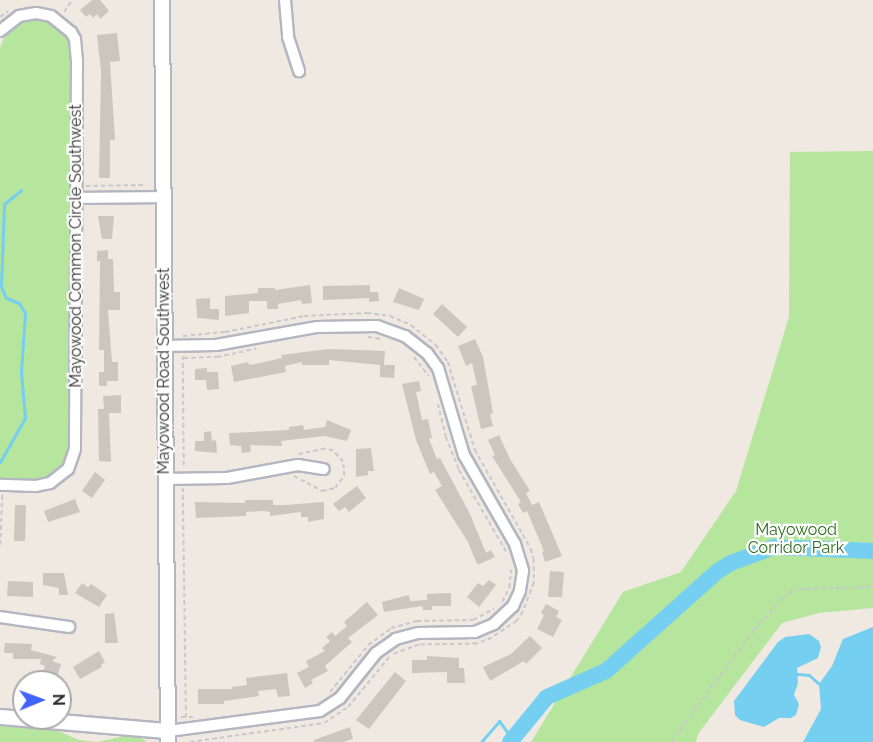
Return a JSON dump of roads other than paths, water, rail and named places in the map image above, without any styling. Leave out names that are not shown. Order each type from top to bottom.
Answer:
[{"type":"street","name":"Mayowood Road Southwest","points":[[162,0],[164,479],[168,737]]},
{"type":"street","points":[[285,0],[288,38],[299,71]]},
{"type":"street","name":"Mayowood Common Circle Southwest","points":[[0,31],[19,16],[36,13],[58,21],[75,39],[76,198],[76,440],[74,456],[68,469],[50,483],[1,489]]},
{"type":"street","points":[[76,198],[163,196]]},
{"type":"street","points":[[0,717],[168,737],[320,711],[340,698],[376,653],[396,639],[418,633],[475,632],[494,624],[513,606],[520,591],[523,571],[515,544],[464,455],[438,368],[427,353],[405,336],[377,326],[317,327],[216,345],[163,346]]},
{"type":"street","points":[[164,479],[227,478],[298,465],[324,470]]},
{"type":"street","points":[[0,617],[69,627]]},
{"type":"water","points":[[873,627],[873,742],[803,742],[821,709],[819,684],[832,666],[843,639]]},
{"type":"water","points":[[809,634],[819,641],[821,647],[818,658],[797,668],[798,683],[794,695],[799,704],[796,715],[791,718],[779,718],[764,727],[740,720],[735,715],[734,701],[778,642],[785,637]]},
{"type":"waterway","points":[[0,462],[25,418],[21,372],[25,313],[19,303],[6,298],[1,287],[4,204],[21,190]]},
{"type":"waterway","points":[[510,742],[547,697],[606,671],[718,571],[731,563],[774,547],[873,551]]},
{"type":"waterway","points":[[797,674],[809,675],[819,684]]},
{"type":"waterway","points":[[481,742],[499,721],[512,738]]},
{"type":"park label","name":"Mayowood Corridor Park","points":[[796,539]]}]
